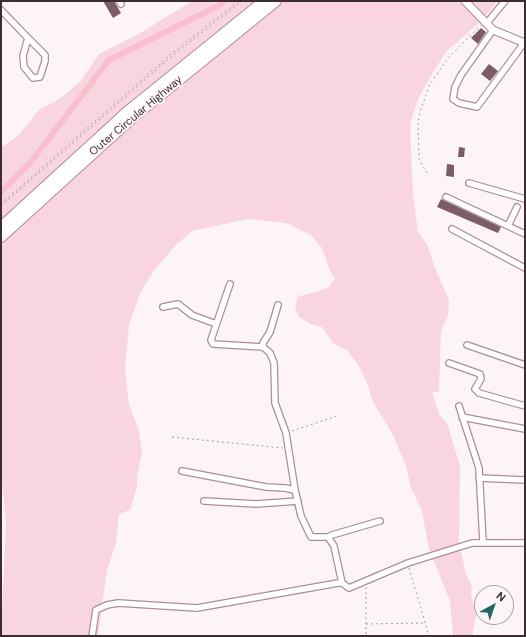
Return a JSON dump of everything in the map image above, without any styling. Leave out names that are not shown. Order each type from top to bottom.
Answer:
[{"type":"highway","name":"Outer Circular Highway","points":[[1,226],[127,112],[264,1]]},
{"type":"highway","name":"Outer Circular Highway","points":[[1,237],[132,118],[276,1]]},
{"type":"street","points":[[465,1],[493,30],[525,43],[477,107],[459,103],[453,99],[455,87],[461,75],[493,30]]},
{"type":"street","points":[[485,23],[506,1]]},
{"type":"street","points":[[1,10],[45,55],[45,61],[40,78],[33,78],[24,67],[23,56],[28,38]]},
{"type":"street","points":[[469,183],[525,200]]},
{"type":"street","points":[[446,197],[525,234]]},
{"type":"street","points":[[508,226],[517,207]]},
{"type":"street","points":[[452,229],[525,268]]},
{"type":"street","points":[[230,284],[211,340],[213,344],[264,347],[270,353],[274,363],[275,403],[286,433],[295,490],[301,516],[311,537],[328,537],[332,534],[380,521]]},
{"type":"street","points":[[163,307],[178,304],[192,315],[216,324]]},
{"type":"street","points":[[264,347],[263,343],[270,332],[278,305]]},
{"type":"street","points":[[467,345],[525,365]]},
{"type":"street","points":[[449,363],[480,374],[481,379],[475,389],[479,393],[525,406]]},
{"type":"street","points":[[459,406],[479,468],[483,542]]},
{"type":"street","points":[[462,417],[525,429]]},
{"type":"street","points":[[182,471],[266,487],[295,490]]},
{"type":"street","points":[[479,478],[525,480]]},
{"type":"street","points":[[204,501],[256,504],[298,501]]},
{"type":"street","points":[[328,537],[334,546],[342,584]]},
{"type":"street","points":[[92,636],[96,610],[107,605],[118,603],[197,608],[342,584],[349,588],[408,564],[472,543],[525,543]]},
{"type":"path","points":[[1,205],[171,54],[239,1]]},
{"type":"path","points":[[1,205],[172,56],[242,1]]},
{"type":"path","points":[[427,173],[418,159],[418,122],[430,84],[449,57],[485,23]]},
{"type":"path","points":[[286,433],[337,416]]},
{"type":"path","points":[[172,437],[289,448]]},
{"type":"path","points":[[408,564],[429,636]]},
{"type":"path","points":[[366,582],[366,636]]},
{"type":"path","points":[[366,624],[425,623]]},
{"type":"shaded area","points":[[192,1],[498,1],[483,19],[447,51],[418,99],[410,124],[413,194],[418,232],[428,246],[434,266],[449,300],[448,315],[441,331],[439,391],[432,393],[440,416],[447,423],[460,466],[459,542],[466,574],[472,587],[471,594],[474,607],[474,625],[472,636],[453,636],[450,601],[429,549],[422,511],[411,488],[406,466],[393,435],[372,400],[369,388],[359,366],[347,350],[334,344],[322,327],[310,324],[298,316],[295,307],[298,297],[328,288],[335,278],[330,271],[322,248],[311,235],[286,223],[248,219],[192,231],[175,246],[153,272],[140,294],[129,325],[125,368],[129,405],[139,431],[142,452],[137,477],[137,487],[130,510],[119,514],[116,543],[107,570],[98,636],[1,636],[6,522],[1,472],[1,147],[18,136],[39,110],[58,100],[80,82],[99,54],[137,35]]},
{"type":"building","points":[[103,1],[114,1],[121,13],[113,18]]},
{"type":"building","points":[[481,28],[486,32],[478,44],[471,38]]},
{"type":"building","points":[[489,64],[498,71],[490,81],[481,74]]},
{"type":"building","points":[[459,147],[465,148],[464,157],[458,157]]},
{"type":"building","points":[[447,164],[454,165],[454,177],[446,176]]},
{"type":"building","points":[[441,199],[501,227],[498,233],[437,207]]},
{"type":"waterway","points":[[1,192],[30,163],[109,60],[220,5],[224,1]]}]
